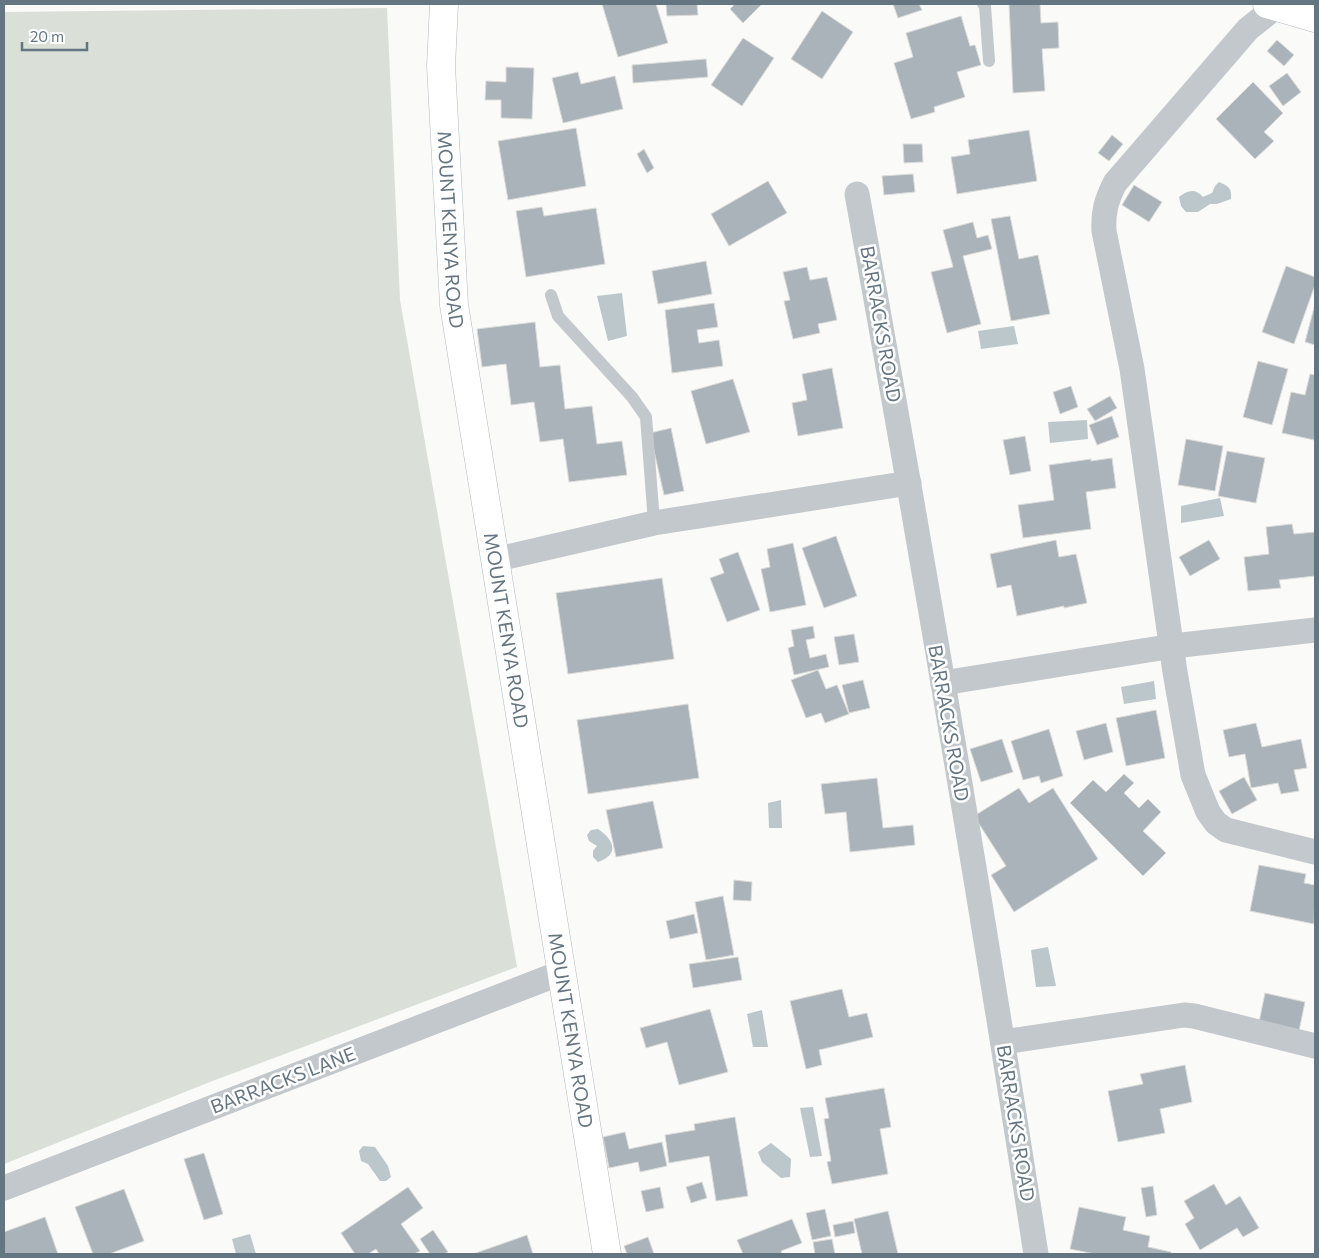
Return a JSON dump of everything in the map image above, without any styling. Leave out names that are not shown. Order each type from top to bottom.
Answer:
[{"type":"main road","name":"MOUNT KENYA ROAD","points":[[444,4],[441,66],[454,305],[606,1254]]},
{"type":"main road","points":[[1272,5],[1315,18]]},
{"type":"street","points":[[1272,5],[1248,29],[1225,58],[1134,159],[1115,183],[1106,202],[1103,220],[1132,369],[1175,672],[1193,775],[1208,812],[1226,830],[1315,852]]},
{"type":"street","name":"BARRACKS ROAD","points":[[857,194],[909,483],[1003,1042],[1036,1254]]},
{"type":"street","points":[[494,560],[654,523],[909,483]]},
{"type":"street","points":[[942,683],[1172,646],[1315,630]]},
{"type":"street","name":"BARRACKS LANE","points":[[4,1188],[562,972]]},
{"type":"street","points":[[1003,1042],[1184,1015],[1315,1046]]},
{"type":"lane","points":[[983,4],[985,6],[989,61]]},
{"type":"lane","points":[[551,295],[558,316],[632,397],[646,417],[654,523]]},
{"type":"shaded area","points":[[387,8],[400,300],[517,967],[215,1080],[4,1164],[4,12]]},
{"type":"shaded area","points":[[1219,182],[1229,188],[1231,199],[1217,204],[1210,204],[1198,212],[1186,212],[1181,206],[1179,197],[1182,195],[1194,191],[1203,197],[1212,193]]},
{"type":"shaded area","points":[[622,293],[627,336],[608,341],[597,296]]},
{"type":"shaded area","points":[[1014,326],[1018,344],[981,349],[978,331]]},
{"type":"shaded area","points":[[1087,420],[1088,439],[1050,443],[1048,422]]},
{"type":"shaded area","points":[[1220,498],[1224,516],[1181,523],[1181,506]]},
{"type":"shaded area","points":[[1154,681],[1156,699],[1124,704],[1121,687]]},
{"type":"shaded area","points":[[781,800],[782,828],[769,828],[768,803]]},
{"type":"shaded area","points":[[598,829],[608,837],[611,842],[612,851],[605,859],[598,862],[593,857],[593,851],[597,846],[589,841],[587,835],[591,830]]},
{"type":"shaded area","points":[[1048,947],[1056,986],[1036,987],[1031,950]]},
{"type":"shaded area","points":[[762,1010],[768,1047],[753,1047],[747,1014]]},
{"type":"shaded area","points":[[813,1107],[822,1156],[810,1157],[800,1108]]},
{"type":"shaded area","points":[[771,1143],[791,1159],[790,1177],[781,1178],[762,1162],[758,1152]]},
{"type":"shaded area","points":[[363,1146],[375,1147],[388,1166],[391,1177],[386,1181],[380,1181],[368,1164],[361,1161],[359,1151]]},
{"type":"shaded area","points":[[250,1234],[256,1254],[236,1254],[232,1239]]},
{"type":"building","points":[[602,4],[656,4],[668,43],[618,57]]},
{"type":"building","points":[[666,4],[697,4],[698,15],[667,16]]},
{"type":"building","points":[[735,4],[762,4],[743,23],[730,9]]},
{"type":"building","points":[[893,4],[919,4],[922,10],[898,18]]},
{"type":"building","points":[[1009,4],[1040,4],[1041,23],[1058,22],[1059,48],[1042,49],[1045,91],[1013,93]]},
{"type":"building","points":[[822,11],[853,32],[822,79],[791,59]]},
{"type":"building","points":[[961,16],[970,46],[975,45],[981,65],[957,72],[965,97],[934,107],[935,112],[911,119],[894,63],[913,57],[906,33]]},
{"type":"building","points":[[743,38],[774,58],[742,106],[711,85]]},
{"type":"building","points":[[1277,40],[1294,55],[1284,66],[1267,51]]},
{"type":"building","points":[[706,59],[708,77],[633,83],[632,65]]},
{"type":"building","points":[[506,67],[534,68],[532,119],[501,118],[501,100],[485,100],[486,81],[506,82]]},
{"type":"building","points":[[578,72],[581,84],[615,76],[623,109],[563,123],[552,78]]},
{"type":"building","points":[[1287,73],[1301,92],[1283,106],[1269,86]]},
{"type":"building","points":[[1253,82],[1283,113],[1264,132],[1274,141],[1255,159],[1216,119]]},
{"type":"building","points":[[576,128],[586,186],[508,200],[498,141]]},
{"type":"building","points":[[1029,130],[1037,181],[957,194],[951,157],[970,154],[968,140]]},
{"type":"building","points":[[1112,135],[1123,144],[1109,161],[1098,153]]},
{"type":"building","points":[[903,144],[922,144],[923,162],[904,163]]},
{"type":"building","points":[[644,149],[654,168],[647,173],[637,154]]},
{"type":"building","points":[[913,174],[915,192],[884,195],[882,176]]},
{"type":"building","points":[[768,181],[787,213],[729,246],[711,214]]},
{"type":"building","points":[[1134,185],[1162,202],[1149,222],[1122,205]]},
{"type":"building","points":[[542,207],[544,216],[596,208],[605,264],[526,277],[516,211]]},
{"type":"building","points":[[1010,216],[1019,259],[1038,255],[1050,314],[1011,321],[991,219]]},
{"type":"building","points":[[973,222],[977,238],[988,235],[992,249],[963,256],[981,324],[947,333],[931,272],[953,267],[943,230]]},
{"type":"building","points":[[706,261],[712,294],[658,304],[652,271]]},
{"type":"building","points":[[1286,266],[1315,277],[1315,285],[1294,344],[1262,332]]},
{"type":"building","points":[[807,267],[810,280],[827,277],[837,320],[818,324],[820,333],[793,339],[784,301],[790,300],[783,272]]},
{"type":"building","points":[[714,303],[718,327],[697,330],[699,343],[719,340],[723,366],[672,373],[665,310]]},
{"type":"building","points":[[1315,304],[1315,345],[1305,342]]},
{"type":"building","points":[[535,322],[540,367],[560,365],[565,409],[592,406],[597,444],[622,441],[627,475],[569,482],[563,439],[540,442],[534,402],[511,405],[506,364],[482,367],[477,329]]},
{"type":"building","points":[[1258,361],[1288,369],[1272,425],[1243,417]]},
{"type":"building","points":[[832,368],[843,428],[798,436],[792,403],[807,400],[802,374]]},
{"type":"building","points":[[1310,374],[1315,375],[1314,440],[1282,433],[1291,392],[1305,395]]},
{"type":"building","points":[[733,379],[750,432],[706,444],[691,391]]},
{"type":"building","points":[[1071,386],[1078,407],[1060,414],[1053,392]]},
{"type":"building","points":[[1110,396],[1117,408],[1095,421],[1087,409]]},
{"type":"building","points":[[1112,416],[1119,437],[1097,445],[1089,425]]},
{"type":"building","points":[[671,428],[684,491],[664,495],[650,433]]},
{"type":"building","points":[[1025,436],[1031,471],[1010,475],[1003,440]]},
{"type":"building","points":[[1186,439],[1223,446],[1215,491],[1178,485]]},
{"type":"building","points":[[1227,451],[1265,458],[1256,503],[1218,496]]},
{"type":"building","points":[[1112,458],[1116,488],[1086,492],[1091,529],[1023,538],[1018,505],[1054,500],[1049,465]]},
{"type":"building","points":[[1292,524],[1294,534],[1315,532],[1315,576],[1279,580],[1281,588],[1248,591],[1244,557],[1269,554],[1266,527]]},
{"type":"building","points":[[836,536],[857,596],[824,608],[802,548]]},
{"type":"building","points":[[1056,540],[1059,557],[1076,554],[1087,603],[1017,616],[1011,585],[997,588],[990,554]]},
{"type":"building","points":[[1209,540],[1220,559],[1190,576],[1179,557]]},
{"type":"building","points":[[793,543],[806,605],[770,612],[761,569],[770,567],[767,549]]},
{"type":"building","points":[[738,552],[760,610],[727,622],[710,578],[724,573],[719,559]]},
{"type":"building","points":[[662,578],[674,659],[568,674],[556,593]]},
{"type":"building","points":[[813,626],[815,638],[806,640],[810,658],[826,654],[829,667],[794,675],[788,648],[794,646],[791,630]]},
{"type":"building","points":[[854,634],[859,662],[839,665],[834,637]]},
{"type":"building","points":[[818,670],[826,689],[837,685],[849,714],[825,723],[821,713],[806,718],[791,680]]},
{"type":"building","points":[[863,680],[870,708],[849,713],[842,685]]},
{"type":"building","points":[[688,704],[699,778],[588,794],[577,720]]},
{"type":"building","points":[[1156,710],[1165,758],[1126,766],[1116,718]]},
{"type":"building","points":[[1106,723],[1113,752],[1084,760],[1076,731]]},
{"type":"building","points":[[1256,723],[1262,747],[1301,739],[1307,768],[1294,770],[1299,791],[1281,794],[1278,783],[1251,788],[1245,754],[1229,757],[1223,730]]},
{"type":"building","points":[[1049,729],[1063,776],[1041,783],[1039,776],[1023,780],[1011,741]]},
{"type":"building","points":[[1002,739],[1013,772],[981,782],[970,749]]},
{"type":"building","points":[[1124,774],[1134,783],[1124,793],[1139,808],[1148,799],[1161,812],[1143,831],[1166,853],[1143,876],[1070,803],[1093,780],[1106,792]]},
{"type":"building","points":[[1244,777],[1257,800],[1232,814],[1219,791]]},
{"type":"building","points":[[877,778],[883,828],[913,825],[915,845],[850,852],[846,812],[825,814],[821,784]]},
{"type":"building","points":[[1019,788],[1029,803],[1053,788],[1098,859],[1014,912],[991,875],[1006,866],[974,816]]},
{"type":"building","points":[[653,801],[663,848],[616,857],[606,810]]},
{"type":"building","points":[[1259,865],[1306,874],[1304,883],[1315,885],[1314,924],[1250,911]]},
{"type":"building","points":[[734,880],[752,882],[751,901],[733,900]]},
{"type":"building","points":[[723,896],[734,955],[706,960],[695,902]]},
{"type":"building","points":[[694,914],[698,933],[670,939],[666,921]]},
{"type":"building","points":[[738,957],[742,980],[693,988],[689,964]]},
{"type":"building","points":[[842,989],[849,1017],[867,1013],[873,1037],[819,1050],[822,1065],[806,1069],[790,1001]]},
{"type":"building","points":[[1265,993],[1305,1002],[1299,1031],[1259,1022]]},
{"type":"building","points":[[710,1009],[728,1072],[679,1085],[667,1042],[646,1048],[640,1028]]},
{"type":"building","points":[[1185,1065],[1192,1102],[1160,1109],[1165,1133],[1118,1142],[1108,1091],[1143,1084],[1140,1074]]},
{"type":"building","points":[[884,1088],[891,1127],[880,1129],[888,1174],[832,1184],[827,1162],[831,1161],[824,1119],[829,1118],[825,1098]]},
{"type":"building","points":[[735,1117],[748,1196],[716,1201],[709,1156],[669,1163],[665,1135],[695,1130],[694,1124]]},
{"type":"building","points":[[625,1132],[629,1149],[662,1142],[667,1166],[640,1172],[638,1162],[609,1168],[603,1137]]},
{"type":"building","points":[[204,1153],[223,1214],[204,1220],[184,1159]]},
{"type":"building","points":[[702,1182],[707,1198],[691,1203],[686,1187]]},
{"type":"building","points":[[1214,1184],[1226,1205],[1240,1196],[1259,1228],[1243,1237],[1237,1228],[1200,1250],[1185,1224],[1194,1218],[1184,1201]]},
{"type":"building","points":[[1153,1186],[1157,1215],[1146,1217],[1141,1188]]},
{"type":"building","points":[[408,1187],[423,1208],[401,1224],[420,1251],[414,1254],[379,1254],[376,1249],[368,1254],[355,1254],[341,1233]]},
{"type":"building","points":[[660,1187],[664,1208],[646,1212],[641,1191]]},
{"type":"building","points":[[124,1189],[144,1241],[109,1254],[93,1254],[75,1207]]},
{"type":"building","points":[[1079,1207],[1126,1217],[1123,1230],[1150,1236],[1148,1247],[1171,1252],[1171,1254],[1095,1254],[1070,1249]]},
{"type":"building","points":[[825,1209],[831,1236],[812,1240],[806,1213]]},
{"type":"building","points":[[888,1211],[898,1254],[862,1254],[854,1219]]},
{"type":"building","points":[[45,1217],[58,1254],[4,1254],[4,1232]]},
{"type":"building","points":[[792,1219],[802,1243],[781,1251],[782,1254],[743,1254],[737,1240]]},
{"type":"building","points":[[853,1221],[855,1233],[835,1237],[833,1225]]},
{"type":"building","points":[[433,1230],[448,1252],[444,1254],[430,1254],[420,1239]]},
{"type":"building","points":[[527,1235],[533,1254],[473,1254]]},
{"type":"building","points":[[648,1237],[654,1254],[627,1254],[624,1246]]},
{"type":"building","points":[[832,1239],[835,1254],[815,1254],[813,1242]]}]
